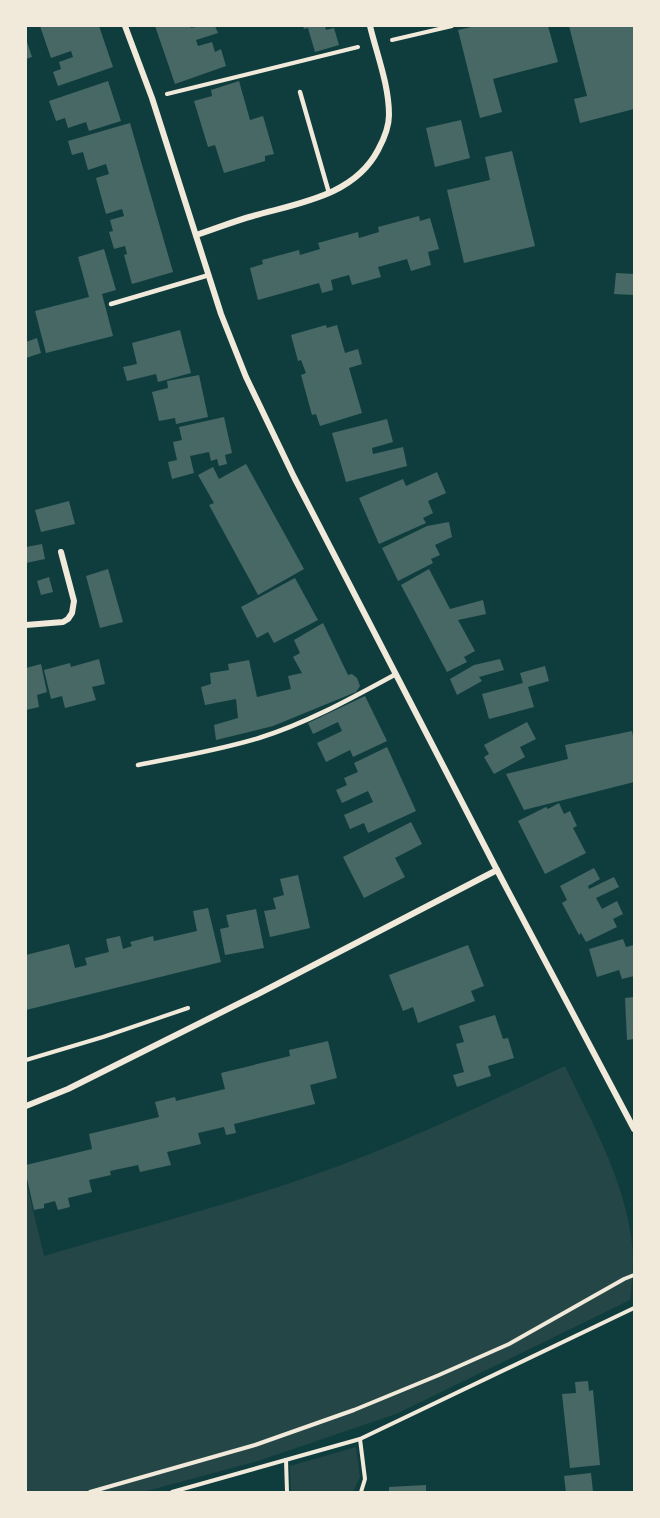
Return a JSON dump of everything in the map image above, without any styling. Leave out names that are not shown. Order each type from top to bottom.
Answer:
[{"type":"street","points":[[125,26],[152,98],[221,314],[246,377],[294,477],[634,1130]]},
{"type":"street","points":[[196,235],[329,193],[345,185],[363,171],[385,137],[389,116],[386,86],[370,26]]},
{"type":"street","points":[[26,625],[63,622],[72,614],[74,601],[61,552]]},
{"type":"street","points":[[26,1106],[68,1089],[256,995],[497,870]]},
{"type":"lane","points":[[300,92],[329,193]]},
{"type":"lane","points":[[111,304],[209,276]]},
{"type":"lane","points":[[138,765],[259,738],[331,708],[396,674]]},
{"type":"path","points":[[152,98],[452,26]]},
{"type":"path","points":[[26,1060],[103,1037],[195,1005]]},
{"type":"path","points":[[90,1492],[255,1445],[354,1410],[509,1344],[634,1275]]},
{"type":"path","points":[[172,1492],[360,1439],[634,1308]]},
{"type":"path","points":[[360,1439],[365,1479],[361,1492]]},
{"type":"path","points":[[286,1460],[287,1492]]},
{"type":"shaded area","points":[[565,1066],[606,1153],[622,1198],[633,1251],[630,1300],[396,1414],[258,1461],[143,1492],[26,1492],[26,1181],[44,1256],[217,1206],[319,1173],[413,1136]]},
{"type":"shaded area","points":[[356,1447],[360,1477],[353,1492],[291,1492],[290,1466]]},
{"type":"building","points":[[40,26],[99,26],[113,67],[58,86],[53,72],[61,69],[59,62],[73,57],[71,51],[51,58]]},
{"type":"building","points":[[155,26],[190,26],[191,28],[215,26],[218,33],[196,40],[198,46],[212,42],[215,52],[221,49],[226,66],[175,84]]},
{"type":"building","points":[[303,26],[325,26],[326,30],[334,28],[339,45],[315,52],[308,28],[304,29]]},
{"type":"building","points":[[476,26],[548,26],[558,62],[493,79],[502,112],[480,118],[458,30]]},
{"type":"building","points":[[569,26],[634,26],[634,109],[580,123],[574,99],[587,96]]},
{"type":"building","points":[[26,42],[32,57],[26,59]]},
{"type":"building","points":[[108,81],[121,121],[89,131],[86,122],[68,128],[65,118],[56,121],[49,101]]},
{"type":"building","points":[[239,81],[250,120],[263,116],[274,154],[265,156],[265,161],[224,173],[215,145],[208,147],[194,101],[212,96],[211,90]]},
{"type":"building","points":[[461,120],[470,158],[435,167],[426,128]]},
{"type":"building","points":[[130,123],[173,272],[132,284],[124,255],[127,254],[125,246],[114,249],[109,232],[113,231],[110,220],[124,216],[122,209],[106,214],[96,178],[109,174],[106,164],[88,170],[83,152],[72,155],[68,141]]},
{"type":"building","points":[[512,151],[535,246],[464,263],[447,190],[490,180],[485,157]]},
{"type":"building","points":[[419,216],[420,221],[430,218],[439,249],[428,252],[431,265],[411,271],[407,259],[378,267],[381,277],[352,285],[349,275],[331,280],[333,290],[322,293],[319,283],[258,300],[250,268],[263,264],[262,260],[299,250],[300,255],[320,249],[318,243],[358,232],[359,238],[379,232],[378,227]]},
{"type":"building","points":[[104,249],[116,290],[102,294],[113,336],[46,353],[35,311],[89,297],[78,257]]},
{"type":"building","points":[[616,273],[634,274],[634,295],[614,294]]},
{"type":"building","points":[[326,325],[327,328],[337,325],[345,353],[358,349],[362,364],[349,368],[362,413],[320,426],[316,414],[312,415],[301,375],[306,373],[301,360],[298,361],[291,335]]},
{"type":"building","points":[[180,330],[191,373],[158,382],[156,374],[127,381],[123,367],[137,364],[132,343]]},
{"type":"building","points":[[37,338],[41,353],[26,358],[26,342]]},
{"type":"building","points":[[199,375],[208,417],[176,424],[175,418],[159,421],[152,392],[168,388],[167,381]]},
{"type":"building","points":[[224,417],[232,453],[225,455],[227,464],[219,466],[217,459],[211,461],[209,452],[190,456],[194,473],[172,479],[168,462],[177,460],[173,442],[182,440],[179,427]]},
{"type":"building","points":[[387,419],[393,442],[372,448],[373,454],[403,447],[407,466],[346,482],[332,433]]},
{"type":"building","points":[[246,464],[304,569],[258,595],[209,505],[214,503],[198,475],[213,467],[219,479]]},
{"type":"building","points":[[437,472],[446,493],[428,501],[433,513],[423,518],[426,523],[379,544],[359,498],[403,479],[406,486]]},
{"type":"building","points":[[69,501],[75,524],[41,532],[35,510]]},
{"type":"building","points":[[449,522],[452,537],[435,545],[440,555],[431,559],[433,563],[398,581],[382,548],[427,526]]},
{"type":"building","points":[[42,544],[45,559],[26,563],[26,547]]},
{"type":"building","points":[[108,569],[123,622],[100,628],[86,576]]},
{"type":"building","points":[[429,569],[450,609],[483,600],[486,614],[458,620],[475,651],[464,657],[467,662],[447,672],[401,585]]},
{"type":"building","points":[[49,577],[53,592],[41,595],[37,581]]},
{"type":"building","points":[[295,578],[318,620],[274,643],[268,632],[257,638],[241,607]]},
{"type":"building","points":[[323,623],[348,675],[352,674],[357,678],[360,686],[356,692],[273,726],[216,740],[214,725],[238,718],[236,699],[205,705],[201,687],[211,684],[210,673],[229,670],[228,664],[249,660],[257,697],[291,689],[288,676],[302,673],[293,657],[300,653],[294,640]]},
{"type":"building","points":[[99,659],[105,684],[92,687],[96,700],[65,708],[62,696],[51,699],[44,670],[70,663],[71,667]]},
{"type":"building","points":[[500,659],[504,670],[479,677],[482,681],[457,695],[450,679],[474,665]]},
{"type":"building","points":[[41,664],[47,692],[37,695],[39,707],[26,710],[26,668]]},
{"type":"building","points":[[545,666],[549,681],[528,687],[534,707],[489,719],[482,694],[523,683],[520,673]]},
{"type":"building","points":[[365,696],[387,741],[353,757],[350,750],[326,762],[317,743],[342,731],[338,722],[313,734],[308,723]]},
{"type":"building","points":[[527,722],[536,739],[520,747],[525,757],[494,774],[484,757],[489,754],[484,745]]},
{"type":"building","points":[[632,731],[634,782],[524,810],[506,774],[568,759],[565,745]]},
{"type":"building","points":[[387,747],[416,811],[368,833],[364,823],[350,829],[344,815],[373,802],[368,791],[342,803],[336,790],[347,785],[344,778],[358,772],[354,763]]},
{"type":"building","points":[[559,803],[564,814],[570,811],[577,826],[573,828],[586,853],[545,874],[518,821]]},
{"type":"building","points":[[411,822],[422,844],[395,858],[405,877],[364,898],[343,857]]},
{"type":"building","points":[[594,868],[600,879],[588,886],[589,889],[614,877],[619,887],[596,898],[602,909],[617,901],[623,914],[613,919],[617,927],[586,942],[581,933],[579,935],[562,903],[567,900],[560,886]]},
{"type":"building","points":[[298,875],[310,928],[270,937],[264,911],[276,909],[273,898],[284,895],[280,879]]},
{"type":"building","points":[[208,908],[221,962],[26,1010],[26,955],[69,944],[75,968],[87,965],[85,958],[109,952],[106,939],[120,936],[123,949],[132,946],[130,942],[153,936],[154,941],[197,931],[193,911]]},
{"type":"building","points":[[256,909],[264,948],[225,955],[220,929],[229,927],[226,915]]},
{"type":"building","points":[[623,939],[626,947],[634,945],[634,976],[622,979],[619,970],[597,977],[589,949]]},
{"type":"building","points":[[468,945],[484,986],[471,991],[475,1001],[418,1023],[413,1007],[403,1011],[389,975]]},
{"type":"building","points":[[634,997],[634,1039],[627,1040],[625,998]]},
{"type":"building","points":[[495,1015],[503,1039],[508,1038],[514,1058],[488,1066],[491,1076],[457,1087],[453,1075],[464,1072],[456,1044],[464,1042],[459,1026]]},
{"type":"building","points":[[328,1041],[337,1078],[310,1085],[315,1104],[234,1124],[236,1133],[226,1135],[224,1127],[198,1133],[201,1144],[167,1152],[171,1165],[140,1172],[138,1165],[110,1171],[111,1175],[89,1180],[92,1192],[68,1198],[70,1207],[58,1210],[55,1201],[44,1204],[44,1208],[34,1210],[26,1165],[92,1149],[89,1134],[159,1117],[155,1102],[175,1097],[176,1101],[225,1089],[221,1073],[290,1056],[289,1050]]},
{"type":"building","points":[[588,1381],[589,1391],[593,1390],[600,1465],[570,1468],[562,1394],[576,1393],[575,1382]]},
{"type":"building","points":[[591,1473],[593,1492],[566,1492],[564,1476]]},
{"type":"building","points":[[426,1485],[426,1492],[389,1492],[389,1487]]}]
